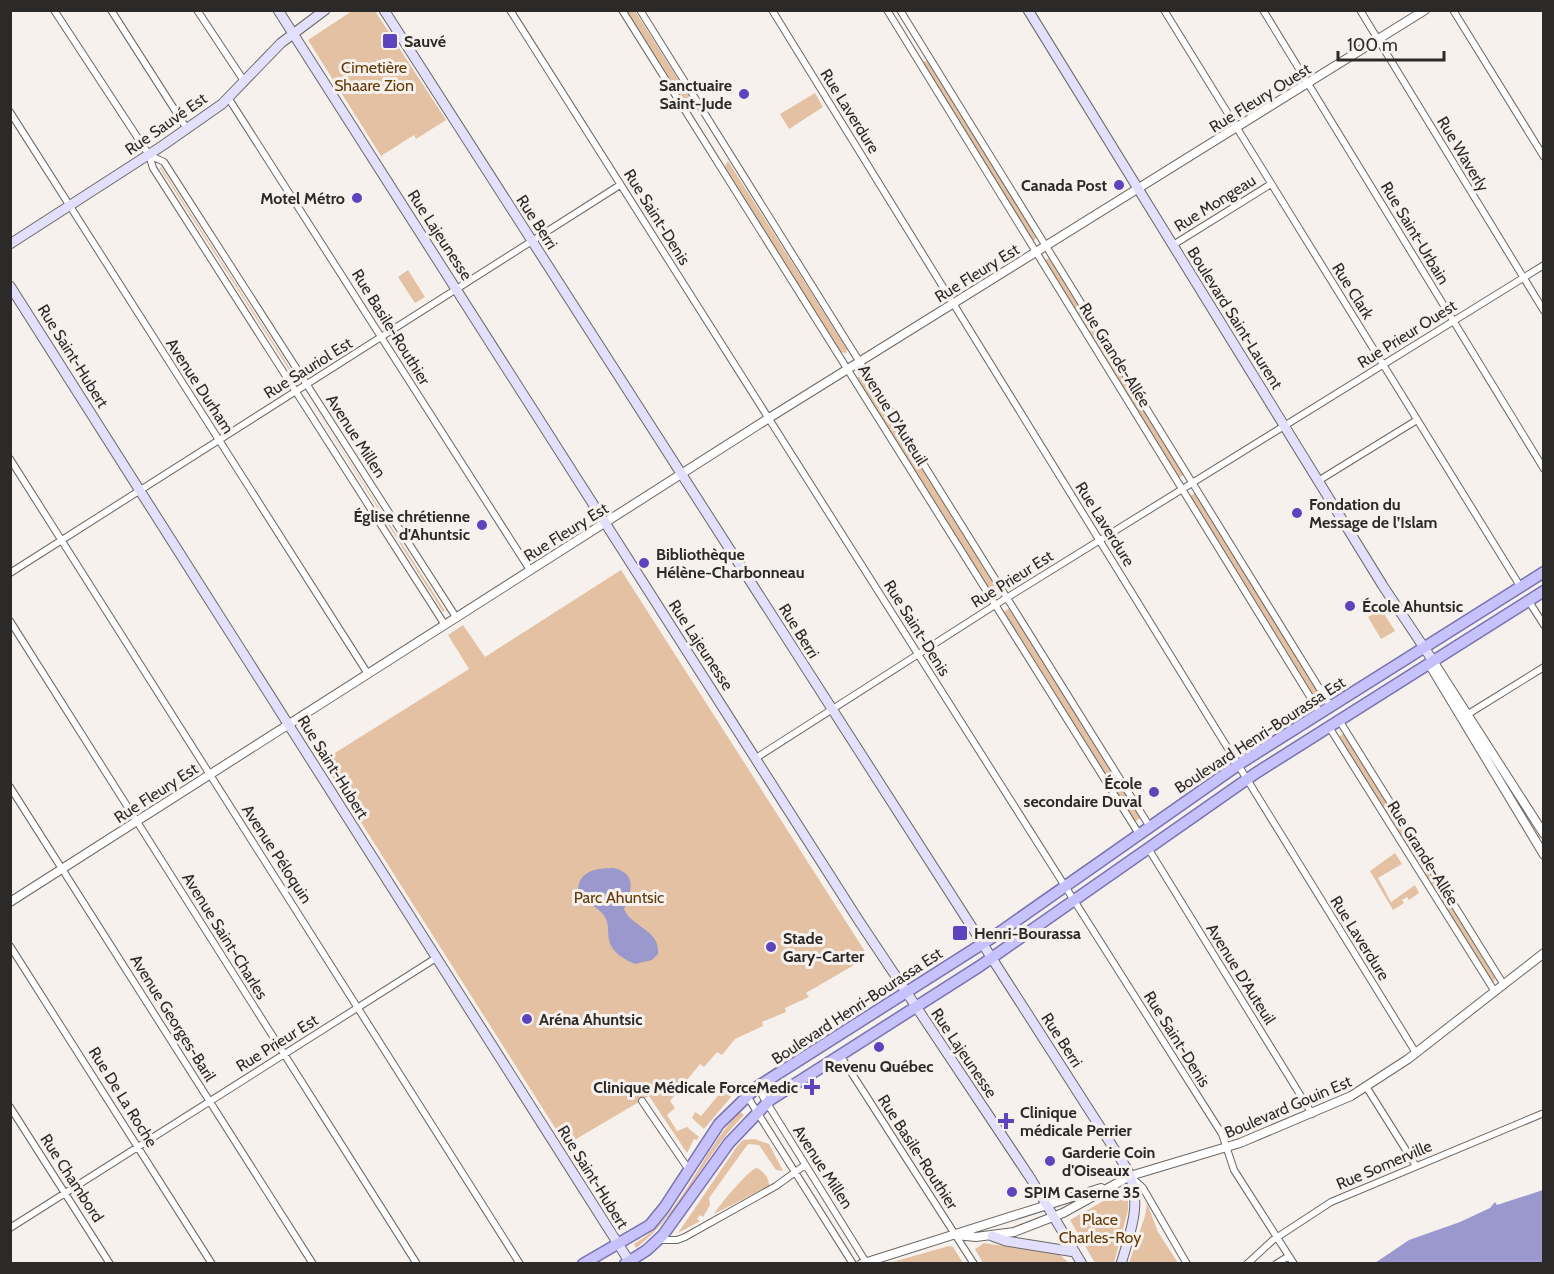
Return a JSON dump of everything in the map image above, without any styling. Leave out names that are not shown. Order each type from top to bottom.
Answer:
[{"type":"main road","name":"Rue Lajeunesse","points":[[279,10],[905,992],[1082,1263]]},
{"type":"main road","name":"Rue Sauvé Est","points":[[10,244],[149,155],[229,99],[293,33],[324,10]]},
{"type":"main road","name":"Rue Berri","points":[[384,10],[1130,1176],[1136,1191],[1136,1211],[1121,1263]]},
{"type":"main road","name":"Boulevard Saint-Laurent","points":[[1028,10],[1431,662]]},
{"type":"main road","name":"Rue Saint-Hubert","points":[[10,286],[628,1263]]},
{"type":"main road","name":"Boulevard Henri-Bourassa Est","points":[[583,1263],[618,1245],[653,1221],[719,1124],[746,1095],[757,1087],[982,944],[1238,765],[1331,707],[1420,645],[1544,572]]},
{"type":"main road","name":"Boulevard Henri-Bourassa Est","points":[[628,1263],[659,1240],[729,1143],[767,1103],[839,1054],[991,958],[1247,779],[1544,591]]},
{"type":"main road","points":[[993,1236],[1006,1241],[1075,1252]]},
{"type":"street","name":"Avenue Millen","points":[[54,10],[149,155],[153,168],[445,625]]},
{"type":"street","points":[[111,10],[187,129]]},
{"type":"street","points":[[197,10],[244,81]]},
{"type":"street","name":"Rue Saint-Denis","points":[[510,10],[1222,1134],[1237,1175],[1294,1263]]},
{"type":"street","name":"Avenue D'Auteuil","points":[[622,10],[1139,834]]},
{"type":"street","name":"Avenue D'Auteuil","points":[[640,10],[1150,827]]},
{"type":"street","name":"Rue Laverdure","points":[[772,10],[1416,1053]]},
{"type":"street","name":"Rue Grande-Allée","points":[[887,10],[1320,713]]},
{"type":"street","name":"Rue Grande-Allée","points":[[900,10],[1331,707]]},
{"type":"street","name":"Rue Clark","points":[[1164,10],[1520,586]]},
{"type":"street","name":"Rue Saint-Urbain","points":[[1263,10],[1544,469]]},
{"type":"street","name":"Rue Waverly","points":[[1360,10],[1544,311]]},
{"type":"street","name":"Rue Fleury Ouest","points":[[1138,189],[1425,10]]},
{"type":"street","points":[[1453,10],[1544,158]]},
{"type":"street","name":"Rue Basile-Routhier","points":[[229,99],[530,570]]},
{"type":"street","name":"Avenue Durham","points":[[10,112],[368,674]]},
{"type":"street","name":"Avenue Millen","points":[[149,155],[164,162],[456,617]]},
{"type":"street","name":"Rue Mongeau","points":[[1173,245],[1271,184]]},
{"type":"street","name":"Rue Sauriol Est","points":[[10,573],[620,185]]},
{"type":"street","name":"Rue Fleury Est","points":[[10,902],[859,361],[1138,189]]},
{"type":"street","name":"Rue Prieur Ouest","points":[[1285,426],[1544,265]]},
{"type":"street","points":[[1318,481],[1417,420]]},
{"type":"street","name":"Rue Prieur Est","points":[[756,758],[1007,598],[1285,426]]},
{"type":"street","name":"Avenue Péloquin","points":[[10,459],[520,1263]]},
{"type":"street","points":[[1528,600],[1544,625]]},
{"type":"street","name":"Avenue Saint-Charles","points":[[10,621],[417,1263]]},
{"type":"street","name":"Boulevard Saint-Laurent","points":[[1431,662],[1468,714],[1544,834]]},
{"type":"street","name":"Boulevard Saint-Laurent","points":[[1431,662],[1460,719],[1544,855]]},
{"type":"street","points":[[1460,719],[1544,668]]},
{"type":"street","name":"Rue Grande-Allée","points":[[1339,720],[1504,985]]},
{"type":"street","name":"Rue Grande-Allée","points":[[1329,727],[1495,992]]},
{"type":"street","name":"Avenue Georges-Baril","points":[[10,787],[313,1263]]},
{"type":"street","name":"Avenue D'Auteuil","points":[[1148,848],[1312,1114]]},
{"type":"street","name":"Rue De La Roche","points":[[10,946],[212,1263]]},
{"type":"street","name":"Boulevard Gouin Est","points":[[955,1235],[993,1236],[1011,1233],[1054,1217],[1130,1176],[1226,1148],[1312,1114],[1367,1088],[1416,1053],[1544,953]]},
{"type":"street","name":"Rue Prieur Est","points":[[10,1228],[436,958]]},
{"type":"street","name":"Rue Basile-Routhier","points":[[839,1054],[974,1263]]},
{"type":"street","name":"Avenue Millen","points":[[757,1087],[864,1263]]},
{"type":"street","points":[[1367,1088],[1416,1166]]},
{"type":"street","name":"Avenue Millen","points":[[746,1095],[853,1263]]},
{"type":"street","points":[[642,1101],[689,1170]]},
{"type":"street","name":"Rue Chambord","points":[[10,1107],[110,1263]]},
{"type":"street","name":"Rue Somerville","points":[[1247,1263],[1277,1237],[1331,1202],[1544,1113]]},
{"type":"street","name":"Boulevard Henri-Bourassa Est","points":[[659,1240],[677,1240],[685,1237],[776,1186],[805,1165]]},
{"type":"street","name":"Rue Berri","points":[[1130,1176],[1143,1188],[1187,1263]]},
{"type":"street","name":"Boulevard Gouin Est","points":[[864,1263],[1111,1185]]},
{"type":"street","points":[[1276,1263],[1289,1256]]},
{"type":"green space","name":"Cimetière Shaare Zion","points":[[352,11],[375,11],[446,120],[416,139],[414,135],[381,156],[308,40]]},
{"type":"green space","points":[[627,11],[635,11],[690,98],[689,103],[685,102]]},
{"type":"green space","points":[[928,62],[1037,238],[1032,241],[923,63]]},
{"type":"green space","points":[[815,93],[823,107],[789,129],[780,114]]},
{"type":"green space","points":[[728,161],[847,349],[846,353],[840,352],[725,166]]},
{"type":"green space","points":[[160,168],[296,378],[295,379]]},
{"type":"green space","points":[[1049,258],[1184,474],[1179,478],[1044,261]]},
{"type":"green space","points":[[408,270],[425,297],[415,303],[398,277]]},
{"type":"green space","points":[[863,374],[997,590],[992,593],[857,378]]},
{"type":"green space","points":[[308,397],[445,611],[443,612]]},
{"type":"green space","points":[[1195,493],[1321,696],[1316,700],[1190,496]]},
{"type":"green space","name":"Parc Ahuntsic","points":[[621,570],[866,953],[852,961],[854,965],[806,993],[809,997],[785,1008],[786,1012],[762,1022],[763,1026],[735,1039],[722,1055],[717,1052],[704,1067],[700,1064],[670,1101],[675,1108],[667,1115],[677,1131],[687,1127],[699,1137],[697,1140],[694,1139],[687,1153],[649,1096],[566,1145],[322,761],[469,669],[448,635],[463,625],[485,657]]},
{"type":"green space","points":[[1009,608],[1140,818],[1135,822],[1004,612]]},
{"type":"green space","points":[[1381,609],[1395,631],[1381,639],[1368,617]]},
{"type":"green space","points":[[1344,733],[1495,978],[1494,982],[1490,981],[1339,737]]},
{"type":"green space","points":[[1395,853],[1402,864],[1378,878],[1391,902],[1415,885],[1419,893],[1409,900],[1407,897],[1402,900],[1404,903],[1393,910],[1370,871]]},
{"type":"green space","points":[[731,1089],[731,1097],[704,1129],[692,1118],[695,1112],[701,1116],[721,1092],[727,1094]]},
{"type":"green space","points":[[740,1112],[744,1115],[716,1148],[667,1218],[636,1248],[634,1244],[651,1232],[679,1200],[714,1145]]},
{"type":"green space","points":[[754,1139],[769,1144],[783,1171],[776,1170],[759,1145],[748,1144],[709,1198],[710,1205],[703,1217],[700,1215],[697,1219],[700,1221],[678,1233],[738,1145],[743,1140]]},
{"type":"green space","points":[[756,1168],[765,1175],[769,1186],[714,1214],[734,1188]]},
{"type":"green space","name":"Place Charles-Roy","points":[[1124,1189],[1128,1193],[1128,1210],[1114,1263],[1095,1263],[1070,1220]]},
{"type":"green space","points":[[1147,1203],[1158,1232],[1178,1263],[1129,1263],[1145,1216]]},
{"type":"green space","points":[[984,1243],[1060,1255],[1069,1263],[983,1263],[975,1249]]},
{"type":"green space","points":[[949,1246],[953,1247],[963,1263],[889,1263]]},
{"type":"shaded area","points":[[614,868],[622,871],[630,879],[629,896],[624,909],[626,913],[652,935],[658,946],[658,954],[652,960],[635,964],[615,951],[610,944],[606,919],[578,890],[579,883],[586,874],[596,870]]},
{"type":"shaded area","points":[[1543,1190],[1543,1263],[1375,1263],[1409,1240],[1460,1222],[1490,1208],[1495,1202],[1497,1205]]},
{"type":"place","name":"Sauvé","points":[[390,41]]},
{"type":"place","name":"Sanctuaire Saint-Jude","points":[[744,94]]},
{"type":"place","name":"Canada Post","points":[[1119,185]]},
{"type":"place","name":"Motel Métro","points":[[357,198]]},
{"type":"place","name":"Fondation du Message de l’Islam","points":[[1297,513]]},
{"type":"place","name":"Église chrétienne d'Ahuntsic","points":[[482,525]]},
{"type":"place","name":"Bibliothèque Hélène-Charbonneau","points":[[644,563]]},
{"type":"place","name":"École Ahuntsic","points":[[1350,606]]},
{"type":"place","name":"École secondaire Duval","points":[[1154,792]]},
{"type":"place","name":"Henri-Bourassa","points":[[960,933]]},
{"type":"place","name":"Stade Gary-Carter","points":[[771,947]]},
{"type":"place","name":"Aréna Ahuntsic","points":[[527,1019]]},
{"type":"place","name":"Revenu Québec","points":[[879,1047]]},
{"type":"place","name":"Clinique Médicale ForceMedic","points":[[812,1087]]},
{"type":"place","name":"Clinique médicale Perrier","points":[[1006,1121]]},
{"type":"place","name":"Garderie Coin d'Oiseaux","points":[[1050,1161]]},
{"type":"place","name":"SPIM Caserne 35","points":[[1012,1192]]}]
